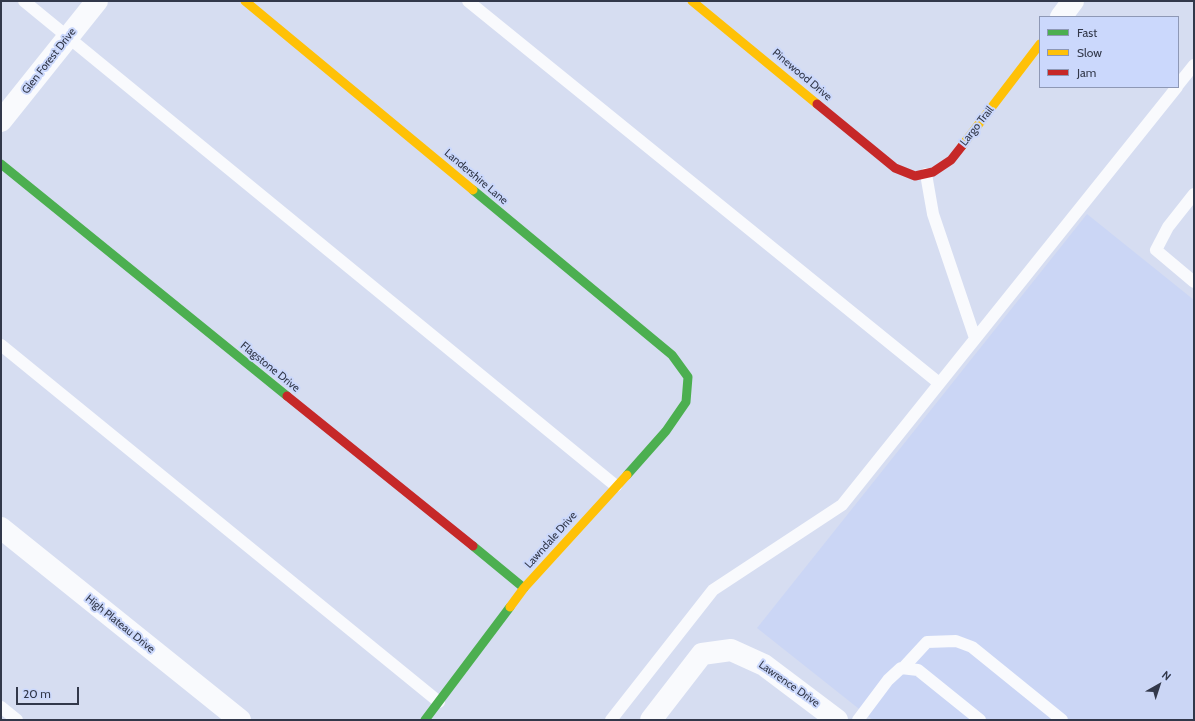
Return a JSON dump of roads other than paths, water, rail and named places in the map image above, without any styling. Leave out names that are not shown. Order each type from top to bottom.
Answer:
[{"type":"street","name":"Glen Forest Drive","points":[[1,121],[97,1]]},
{"type":"street","name":"Landershire Lane","points":[[245,1],[672,355],[688,376]]},
{"type":"street","name":"Pinewood Drive","points":[[692,1],[895,168],[915,176],[926,174]]},
{"type":"street","points":[[1062,16],[1073,1]]},
{"type":"street","name":"Largo Trail","points":[[926,174],[933,172],[951,160],[1039,45]]},
{"type":"street","name":"Flagstone Drive","points":[[1,164],[524,588]]},
{"type":"street","name":"Lawndale Drive","points":[[425,720],[524,588],[666,431],[686,402],[688,376]]},
{"type":"street","name":"High Plateau Drive","points":[[1,528],[240,720]]},
{"type":"street","name":"Lawrence Drive","points":[[651,720],[702,654],[731,650],[764,665],[837,720]]},
{"type":"lane","points":[[24,1],[616,486]]},
{"type":"lane","points":[[468,1],[939,383]]},
{"type":"lane","points":[[1179,84],[1194,65]]},
{"type":"lane","points":[[611,720],[713,590],[842,505],[1175,88]]},
{"type":"lane","points":[[926,174],[933,214],[975,338]]},
{"type":"lane","points":[[1194,194],[1168,227],[1156,250],[1194,282]]},
{"type":"lane","points":[[1,345],[439,702]]},
{"type":"lane","points":[[858,720],[888,680],[901,668],[903,668],[928,642],[956,641],[972,647],[1062,720]]},
{"type":"lane","points":[[903,668],[918,670],[980,720]]},
{"type":"lane","points":[[1,707],[17,720]]}]
